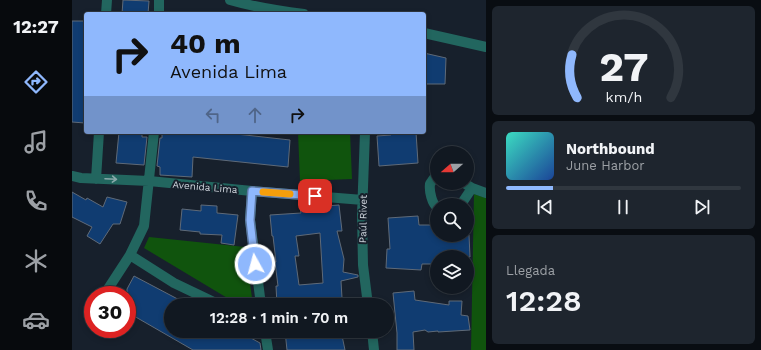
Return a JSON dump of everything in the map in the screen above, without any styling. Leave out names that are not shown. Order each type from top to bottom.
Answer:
[{"type":"street","points":[[106,12],[107,0]]},
{"type":"street","points":[[159,0],[159,12]]},
{"type":"street","points":[[230,0],[287,12]]},
{"type":"street","points":[[426,32],[486,47]]},
{"type":"street","points":[[96,178],[99,134]]},
{"type":"street","points":[[110,286],[130,255],[144,226],[154,134]]},
{"type":"street","name":"Paúl Rivet","points":[[365,134],[362,215],[363,266],[367,298]]},
{"type":"street","name":"Avenida Lima","points":[[72,176],[81,178],[149,181],[363,200]]},
{"type":"street","points":[[474,187],[486,192]]},
{"type":"street","points":[[252,191],[250,220],[260,298]]},
{"type":"street","points":[[130,255],[174,283],[205,298]]},
{"type":"street","points":[[266,338],[268,350]]},
{"type":"street","points":[[373,338],[374,350]]},
{"type":"green space","points":[[298,134],[350,134],[352,179],[300,181]]},
{"type":"green space","points":[[474,194],[486,198],[486,350],[471,350],[472,294],[474,294]]},
{"type":"green space","points":[[149,237],[245,247],[252,298],[227,298],[144,248]]},
{"type":"building","points":[[123,0],[149,1],[148,12],[122,12]]},
{"type":"building","points":[[72,21],[84,21],[84,123],[72,122]]},
{"type":"building","points":[[426,53],[446,58],[445,84],[426,84]]},
{"type":"building","points":[[119,134],[142,134],[142,137],[147,137],[144,165],[116,163]]},
{"type":"building","points":[[162,134],[236,134],[290,140],[288,167],[193,157],[192,177],[160,175],[160,167],[157,166],[160,138],[162,138]]},
{"type":"building","points":[[416,134],[418,163],[379,166],[377,136]]},
{"type":"building","points":[[72,192],[103,207],[107,197],[127,202],[120,224],[113,224],[100,244],[87,236],[92,227],[72,217]]},
{"type":"building","points":[[201,205],[217,206],[217,213],[238,215],[234,245],[221,243],[222,235],[200,234],[200,232],[180,230],[182,209],[201,211]]},
{"type":"building","points":[[339,205],[342,231],[337,231],[344,259],[343,272],[358,275],[358,277],[341,281],[342,298],[277,298],[276,286],[278,286],[270,215],[301,213],[300,208]],"holes":[[[320,233],[323,283],[299,285],[295,256],[299,256],[296,236]]]},
{"type":"building","points":[[418,216],[419,225],[430,225],[430,242],[469,242],[470,250],[430,250],[430,264],[422,264],[421,270],[386,268],[387,249],[390,249],[388,218]]},
{"type":"building","points":[[134,276],[176,298],[164,298],[164,333],[136,317],[136,286],[129,286]]},
{"type":"building","points":[[414,291],[415,300],[449,305],[449,301],[462,301],[461,315],[468,316],[470,330],[428,332],[425,330],[413,332],[414,350],[397,350],[393,293]]},
{"type":"building","points":[[172,338],[251,338],[260,343],[261,350],[193,350]]},
{"type":"building","points":[[286,338],[342,338],[345,350],[287,350]]},
{"type":"slow traffic","points":[[263,192],[290,194]]},
{"type":"route","points":[[255,264],[250,220],[252,191],[315,196]]}]
